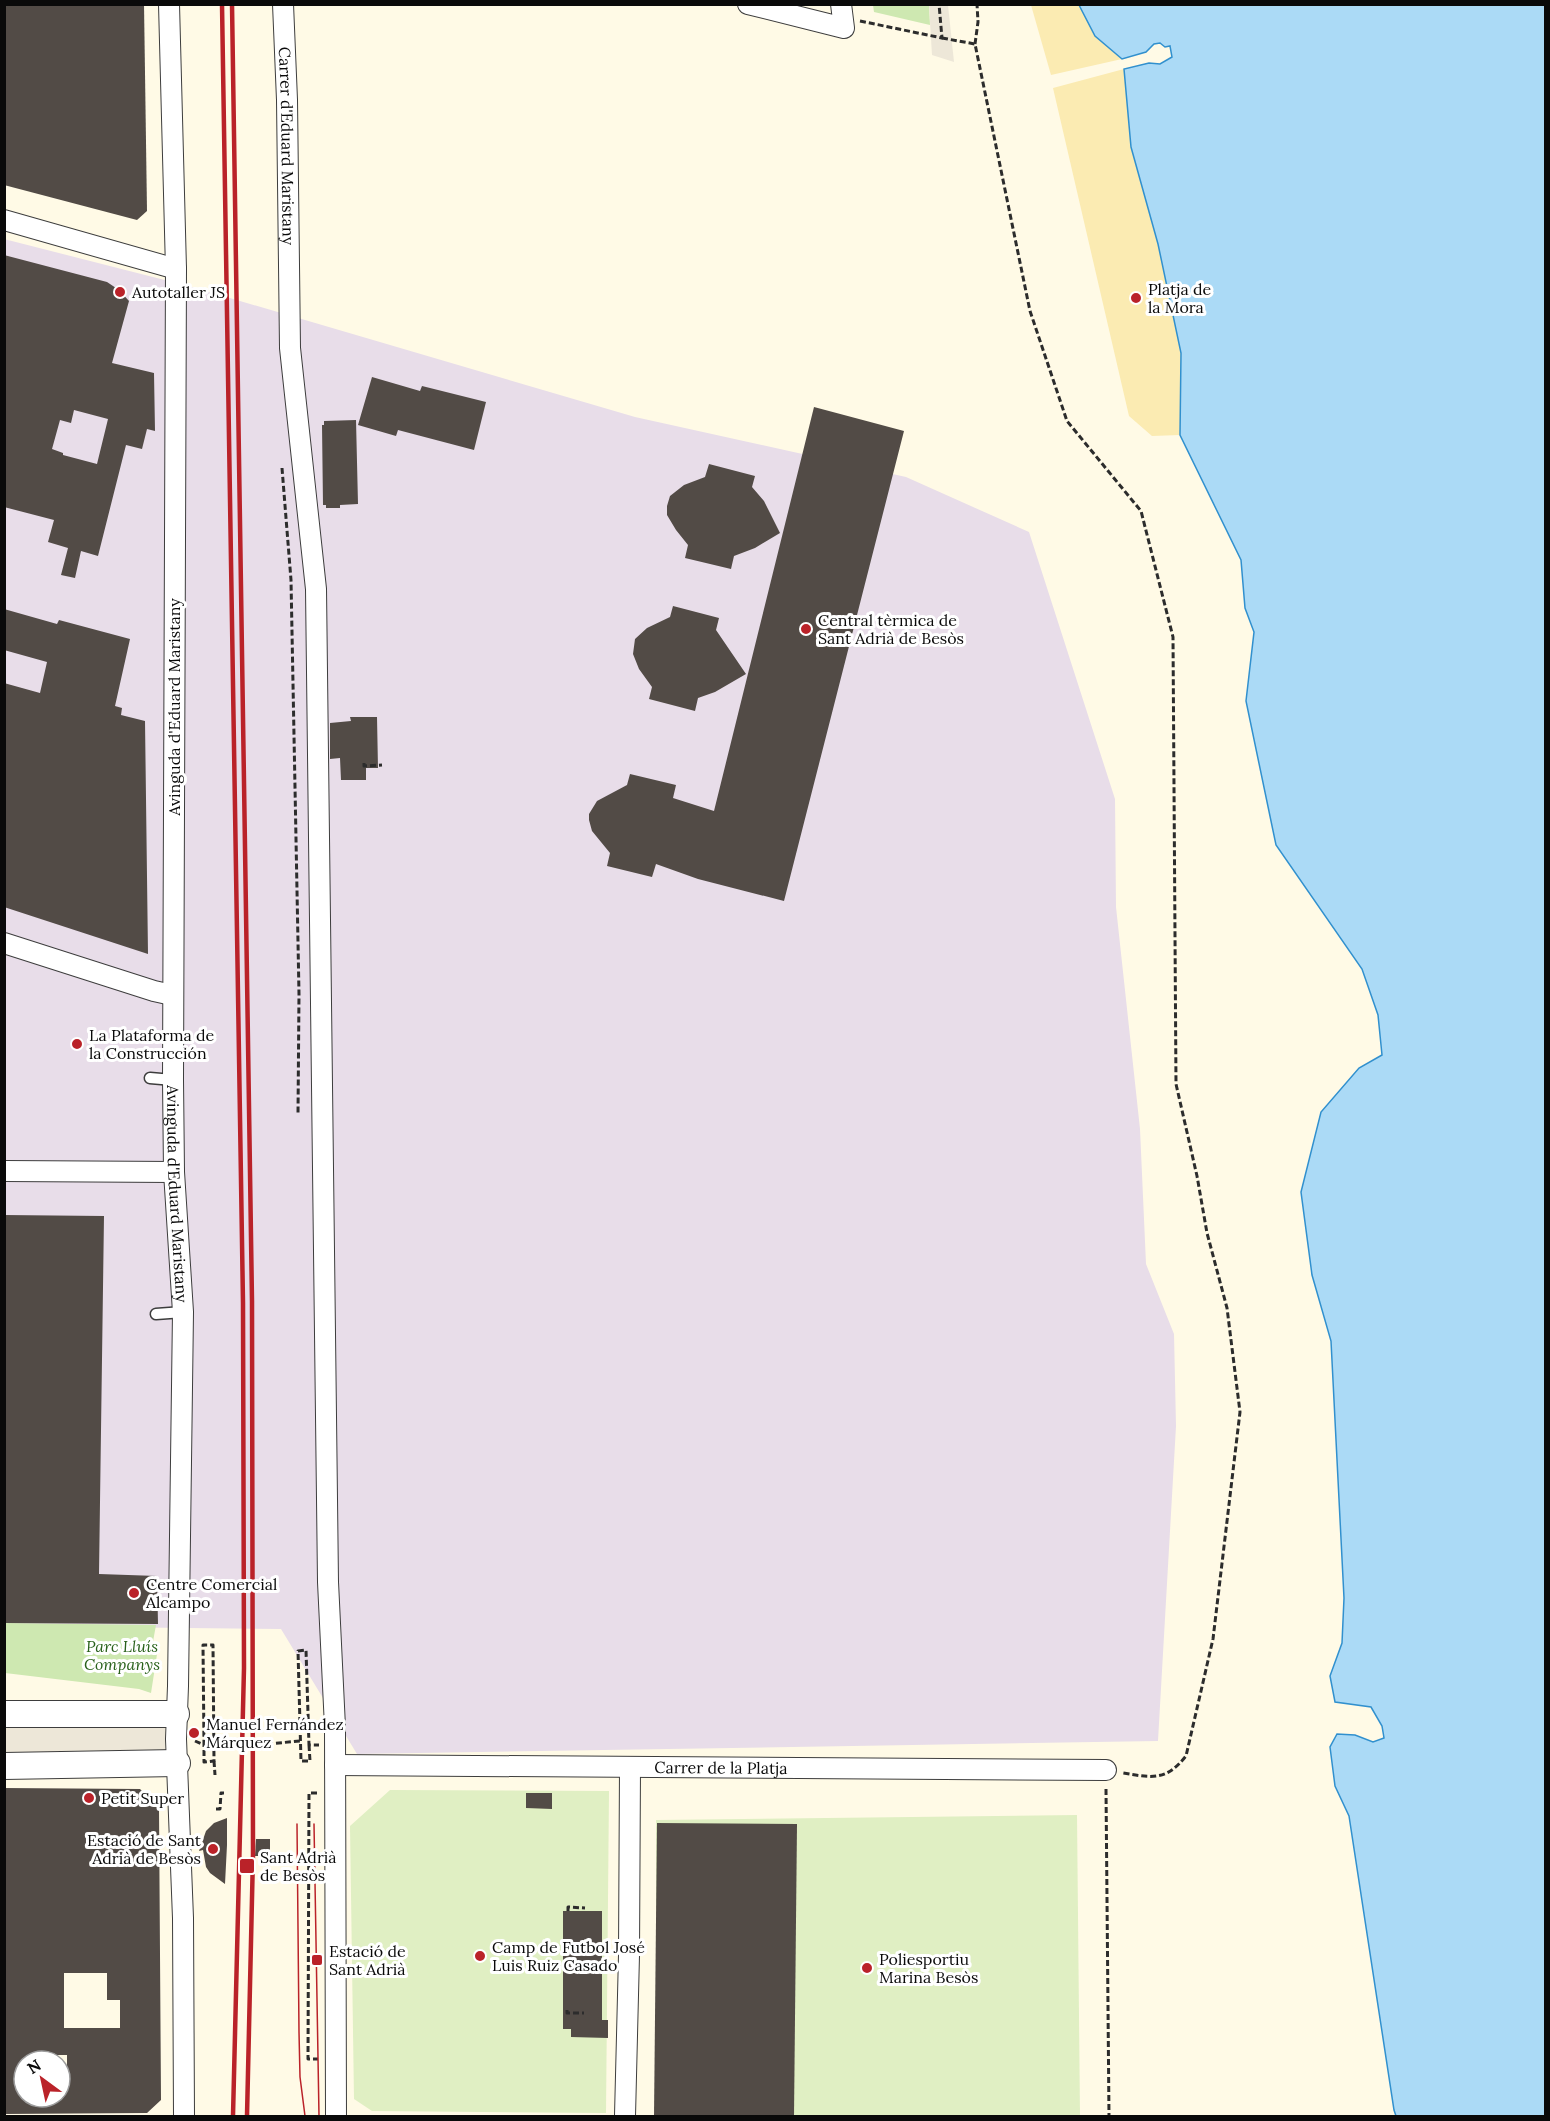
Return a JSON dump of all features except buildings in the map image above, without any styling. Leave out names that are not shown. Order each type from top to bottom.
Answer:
[{"type":"street","points":[[4,220],[176,269],[169,4]]},
{"type":"street","name":"Carrer d'Eduard Maristany","points":[[283,4],[287,100],[290,348],[316,589],[327,1582],[335,1744]]},
{"type":"street","points":[[748,4],[843,16]]},
{"type":"street","name":"Avinguda d'Eduard Maristany","points":[[176,269],[172,995],[174,1172],[183,1312],[176,1714],[183,1918],[184,2116]]},
{"type":"street","points":[[4,943],[172,995]]},
{"type":"street","points":[[4,1171],[174,1172]]},
{"type":"street","points":[[4,1714],[176,1714]]},
{"type":"street","points":[[335,1744],[336,2116]]},
{"type":"street","points":[[4,1766],[177,1763]]},
{"type":"street","name":"Carrer de la Platja","points":[[335,1765],[1106,1770]]},
{"type":"street","points":[[625,2116],[630,1767]]},
{"type":"lane","points":[[150,1078],[173,1080]]},
{"type":"lane","points":[[156,1314],[183,1312]]},
{"type":"path","points":[[939,4],[942,38]]},
{"type":"path","points":[[977,4],[978,21],[975,44],[1034,322],[1067,420],[1141,511],[1173,637],[1176,1084],[1197,1176],[1207,1233],[1227,1308],[1240,1412],[1214,1639],[1186,1756],[1176,1769],[1154,1778],[1106,1770],[1109,2116]]},
{"type":"path","points":[[843,16],[975,44]]},
{"type":"path","points":[[282,465],[291,580],[299,982],[298,1114]]},
{"type":"path","points":[[364,763],[364,765],[382,765]]},
{"type":"path","points":[[214,1761],[204,1762],[202,1744],[204,1645],[213,1645],[215,1774]]},
{"type":"path","points":[[306,1650],[310,1761],[301,1761],[300,1741],[298,1651],[306,1650]]},
{"type":"path","points":[[267,1744],[300,1741]]},
{"type":"path","points":[[309,1745],[335,1744]]},
{"type":"path","points":[[214,1746],[234,1745]]},
{"type":"path","points":[[216,1809],[220,1809],[221,1793],[224,1793]]},
{"type":"path","points":[[317,1793],[309,1793],[308,2059],[336,2057]]},
{"type":"path","points":[[568,1911],[568,1907],[585,1908]]},
{"type":"path","points":[[567,2010],[567,2013],[584,2013]]},
{"type":"shaded area","points":[[929,5],[948,5],[954,62],[932,55]]},
{"type":"shaded area","points":[[4,239],[196,288],[635,417],[906,477],[1029,532],[1115,799],[1116,907],[1140,1129],[1146,1264],[1174,1334],[1176,1426],[1158,1741],[357,1754],[281,1629],[5,1626]]},
{"type":"shaded area","points":[[5,1723],[165,1726],[165,1754],[5,1754]]},
{"type":"green space","points":[[873,5],[929,5],[930,25],[874,12]]},
{"type":"green space","name":"Parc Lluís Companys","points":[[5,1623],[156,1625],[152,1647],[158,1648],[151,1693],[139,1689],[5,1673]]},
{"type":"green space","name":"Camp de Futbol José Luis Ruiz Casado","points":[[390,1790],[609,1791],[606,2113],[372,2111],[354,2099],[350,1826]]},
{"type":"green space","name":"Poliesportiu Marina Besòs","points":[[1077,1815],[1080,2116],[656,2116],[656,1820]]},
{"type":"sand","points":[[1031,5],[1079,5],[1095,36],[1122,59],[1051,75]]},
{"type":"sand","name":"Platja de la Mora","points":[[1124,69],[1131,147],[1158,244],[1181,353],[1180,435],[1152,436],[1129,416],[1053,88]]},
{"type":"water","points":[[1079,5],[1545,5],[1545,2116],[1396,2116],[1394,2110],[1349,1816],[1335,1786],[1330,1747],[1337,1734],[1355,1735],[1373,1742],[1384,1738],[1382,1726],[1371,1707],[1335,1702],[1330,1676],[1342,1643],[1344,1598],[1331,1341],[1312,1275],[1301,1192],[1321,1112],[1359,1068],[1382,1055],[1378,1015],[1362,969],[1276,845],[1246,701],[1254,632],[1245,608],[1241,560],[1180,435],[1181,353],[1158,244],[1131,147],[1124,69],[1149,63],[1160,64],[1172,57],[1170,46],[1154,44],[1146,52],[1122,59],[1095,36]]},
{"type":"tram line","points":[[297,1824],[300,2077],[305,2116]]},
{"type":"tram line","points":[[314,1824],[319,2116]]},
{"type":"railway","points":[[222,4],[243,1303],[244,1668],[233,2116]]},
{"type":"railway","points":[[232,4],[252,1301],[253,1855],[247,2116]]},
{"type":"place","name":"Autotaller JS","points":[[120,292]]},
{"type":"place","name":"Platja de la Mora","points":[[1136,298]]},
{"type":"place","name":"Central tèrmica de Sant Adrià de Besòs","points":[[806,629]]},
{"type":"place","name":"La Plataforma de la Construcción","points":[[77,1044]]},
{"type":"place","name":"Centre Comercial Alcampo","points":[[134,1593]]},
{"type":"place","name":"Manuel Fernández Márquez","points":[[194,1733]]},
{"type":"place","name":"Petit Super","points":[[89,1798]]},
{"type":"place","name":"Estació de Sant Adrià de Besòs","points":[[213,1849]]},
{"type":"place","name":"Sant Adrià de Besòs","points":[[247,1866]]},
{"type":"place","name":"Camp de Futbol José Luis Ruiz Casado","points":[[480,1956]]},
{"type":"place","name":"Estació de Sant Adrià","points":[[317,1960]]},
{"type":"place","name":"Poliesportiu Marina Besòs","points":[[867,1968]]}]
